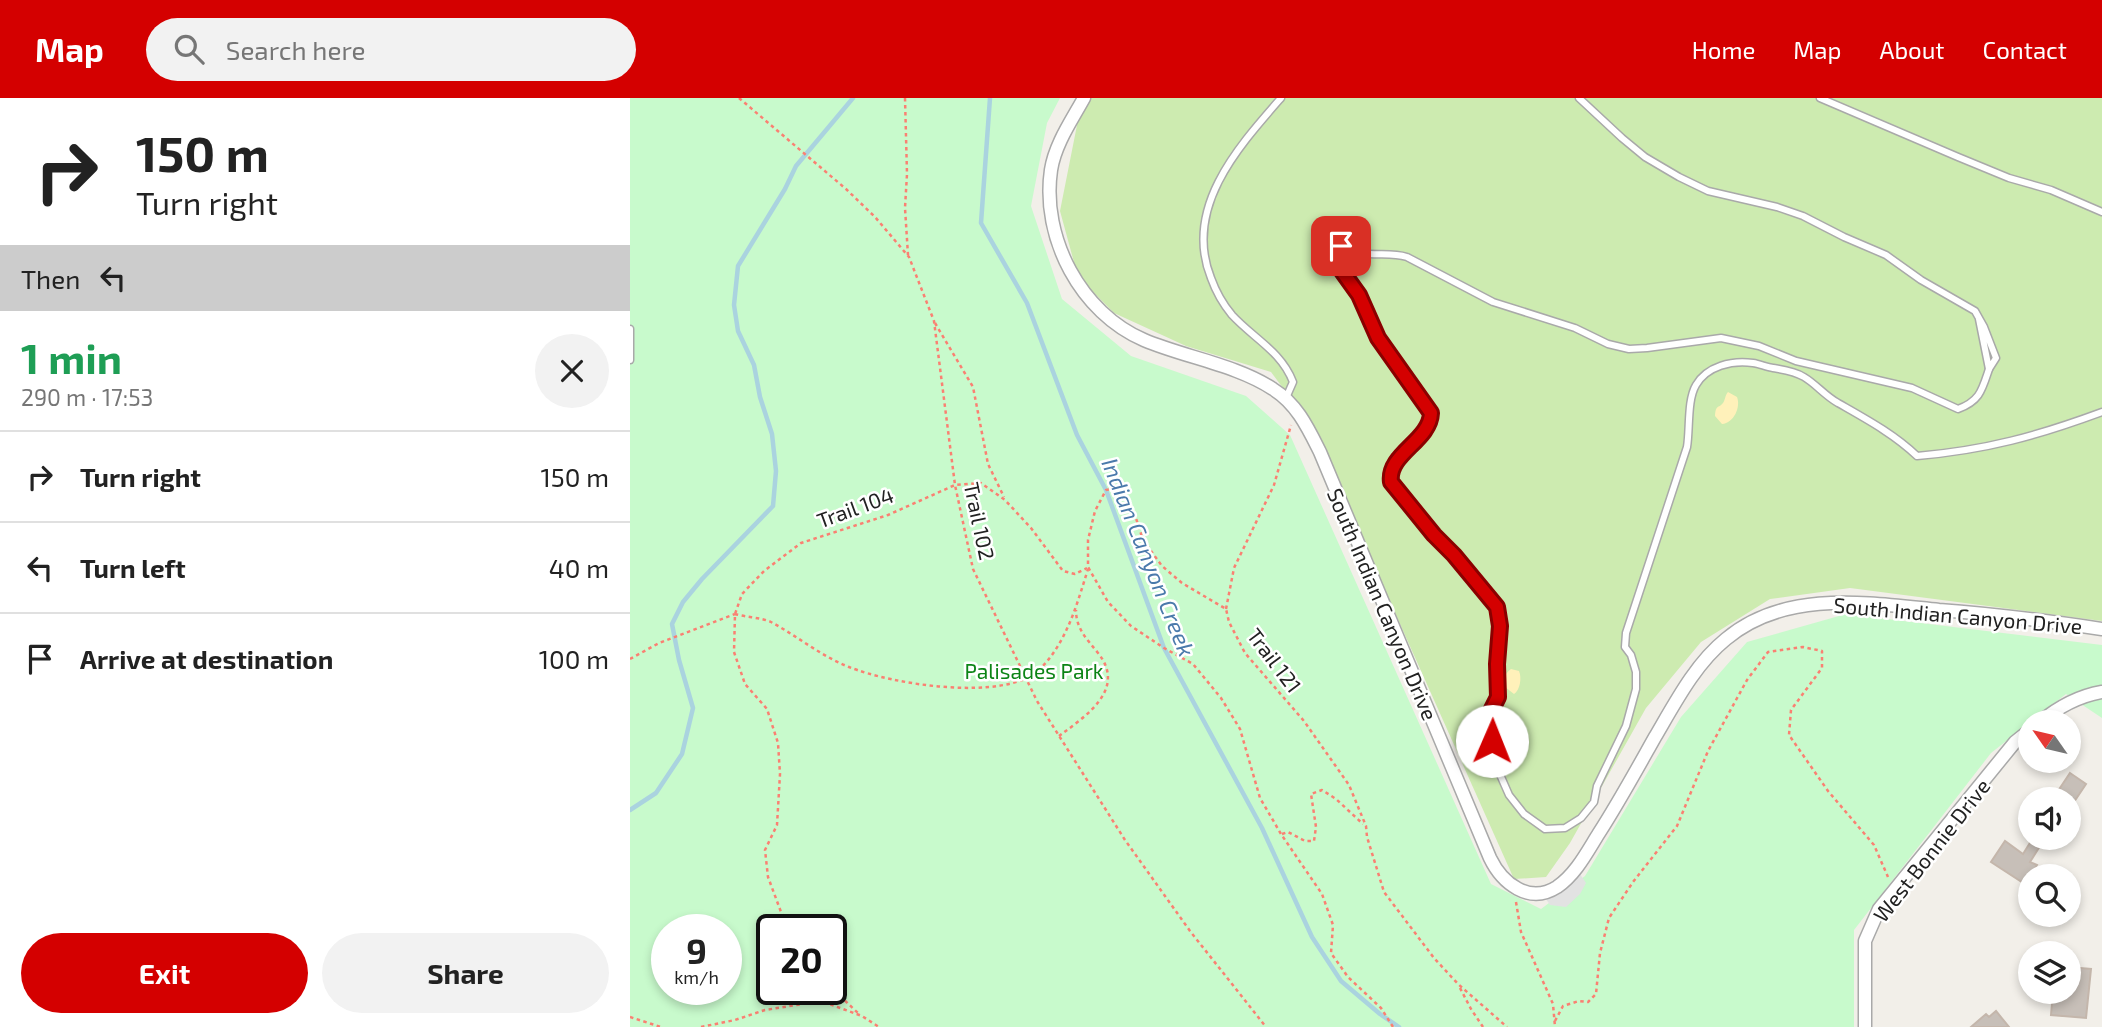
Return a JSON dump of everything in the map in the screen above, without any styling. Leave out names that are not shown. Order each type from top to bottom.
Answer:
[{"type":"street","name":"South Indian Canyon Drive","points":[[1084,98],[1057,151],[1049,191],[1062,252],[1072,273],[1088,298],[1108,319],[1130,333],[1259,381],[1286,398],[1296,409],[1320,452],[1490,858],[1514,888],[1542,893],[1560,885],[1571,876],[1672,707],[1696,672],[1713,650],[1754,620],[1794,607],[1858,603],[1978,613],[2102,629]]},
{"type":"street","points":[[2056,710],[2088,695],[2102,692]]},
{"type":"street","name":"West Bonnie Drive","points":[[1865,1027],[1865,941],[1879,909],[2018,740]]},
{"type":"lane","points":[[1281,98],[1249,135],[1224,172],[1209,202],[1202,233],[1205,263],[1219,298],[1234,317],[1274,351],[1288,368],[1293,382],[1286,398]]},
{"type":"lane","points":[[1579,98],[1645,157],[1678,177],[1708,191],[1803,216],[1885,255],[1921,280],[1975,311],[1996,358],[1980,393],[1971,404],[1958,409],[1912,388],[1796,361],[1759,346],[1721,338],[1629,349],[1608,344],[1575,328],[1493,302],[1407,257],[1361,253],[1334,243],[1331,246],[1334,260],[1359,295],[1378,338],[1431,413],[1431,420],[1425,429],[1393,466],[1391,482],[1497,607],[1500,626],[1498,697],[1488,723],[1498,769],[1509,795],[1524,814],[1545,829],[1565,828],[1581,818],[1594,802],[1597,786],[1626,726],[1636,689],[1636,672],[1631,655],[1625,647],[1626,634],[1686,447],[1690,428],[1690,401],[1695,386],[1703,376],[1716,367],[1732,363],[1752,363],[1792,371],[1834,401],[1900,440],[1917,456],[1960,453],[2003,444],[2054,430],[2102,412]]},
{"type":"lane","points":[[1820,98],[2009,178],[2051,190],[2102,212]]},
{"type":"lane","points":[[630,329],[630,360]]},
{"type":"path","name":"Trail 102","points":[[739,98],[846,189],[875,217],[909,257],[934,320],[955,485],[973,569],[1037,701],[1125,840],[1189,931],[1266,1027]]},
{"type":"path","points":[[905,98],[905,208],[909,257]]},
{"type":"path","points":[[934,320],[973,387],[988,464],[1005,500]]},
{"type":"path","points":[[630,659],[659,643],[734,614],[767,620],[848,667],[893,680],[943,687],[991,687],[1027,679],[1054,651],[1067,629],[1088,567],[1088,540],[1096,511],[1106,490],[1118,488],[1134,512],[1143,540],[1162,566],[1182,583],[1226,609],[1234,568],[1274,485],[1296,409]]},
{"type":"path","name":"Trail 104","points":[[734,614],[742,594],[764,571],[801,543],[888,515],[955,485],[981,483],[1005,500],[1031,528],[1063,571],[1074,574],[1088,567]]},
{"type":"path","points":[[1088,567],[1108,602],[1130,626],[1193,664],[1220,698],[1240,729],[1260,798],[1322,894],[1332,925],[1331,953],[1348,977],[1381,1008],[1393,1027]]},
{"type":"path","points":[[1059,736],[1087,716],[1109,682],[1107,666],[1083,636],[1076,620],[1076,607]]},
{"type":"path","name":"Trail 121","points":[[1226,609],[1229,622],[1245,653],[1304,721],[1349,785],[1366,826],[1384,892],[1434,958],[1458,984],[1507,1027]]},
{"type":"path","points":[[734,614],[734,652],[745,684],[767,709],[778,743],[780,774],[777,825],[765,850],[768,877],[782,914]]},
{"type":"path","points":[[1555,1021],[1563,1006],[1579,1001],[1588,1002],[1597,994],[1600,953],[1609,918],[1633,882],[1677,827],[1708,751],[1747,680],[1768,652],[1803,647],[1822,651],[1822,667],[1791,710],[1789,735],[1828,791],[1874,845],[1895,889]]},
{"type":"path","points":[[1281,834],[1288,832],[1305,841],[1314,841],[1311,794],[1322,790],[1366,826]]},
{"type":"path","points":[[1514,888],[1521,932],[1553,1004],[1555,1027]]},
{"type":"path","points":[[1458,984],[1483,1027]]},
{"type":"path","points":[[701,1027],[765,1010],[821,1001],[862,1016]]},
{"type":"path","points":[[847,1002],[879,1027]]},
{"type":"path","points":[[630,1017],[661,1027]]},
{"type":"green space","name":"Palisades Park","points":[[630,98],[1060,98],[1047,123],[1031,206],[1062,299],[1131,356],[1246,396],[1290,435],[1491,884],[1541,909],[1585,876],[1681,717],[1747,642],[1846,614],[2102,645],[2102,718],[2066,694],[2046,710],[2018,710],[2018,732],[1991,753],[1854,930],[1854,1027],[630,1027]]},
{"type":"green space","points":[[1088,98],[2102,98],[2102,621],[1850,588],[1770,599],[1701,642],[1646,708],[1570,843],[1546,877],[1514,879],[1312,427],[1271,372],[1186,346],[1114,313],[1078,277],[1060,211],[1079,115]]},
{"type":"sand","points":[[1728,392],[1737,397],[1738,405],[1733,418],[1722,424],[1715,412]]},
{"type":"sand","points":[[1511,669],[1519,671],[1520,677],[1519,687],[1514,694],[1504,684],[1505,675]]},
{"type":"shaded area","points":[[1576,868],[1586,883],[1580,894],[1566,907],[1550,905],[1542,893]]},
{"type":"building","points":[[2069,774],[2086,784],[2081,792],[2081,787],[2061,787]]},
{"type":"building","points":[[2005,841],[2023,854],[2026,850],[2038,850],[2030,862],[2035,864],[2018,864],[2018,879],[1991,862]]},
{"type":"building","points":[[2081,968],[2091,969],[2086,1018],[2051,1015],[2052,1004],[2081,1004]]},
{"type":"building","points":[[1996,1011],[2009,1027],[1971,1027],[1986,1014],[1989,1017]]},
{"type":"waterway","points":[[630,810],[656,793],[682,754],[693,708],[672,624],[683,602],[702,579],[773,506],[776,471],[772,434],[760,397],[754,365],[738,331],[734,305],[738,266],[796,166],[853,98]]},
{"type":"waterway","name":"Indian Canyon Creek","points":[[990,98],[981,223],[1027,303],[1077,435],[1106,490],[1164,648],[1262,828],[1312,937],[1341,981],[1399,1027]]},
{"type":"route","points":[[1341,246],[1332,251],[1334,260],[1359,295],[1378,338],[1431,413],[1431,420],[1425,429],[1393,466],[1391,482],[1434,535],[1472,575],[1497,607],[1500,616],[1498,697],[1488,723],[1492,741]]}]
